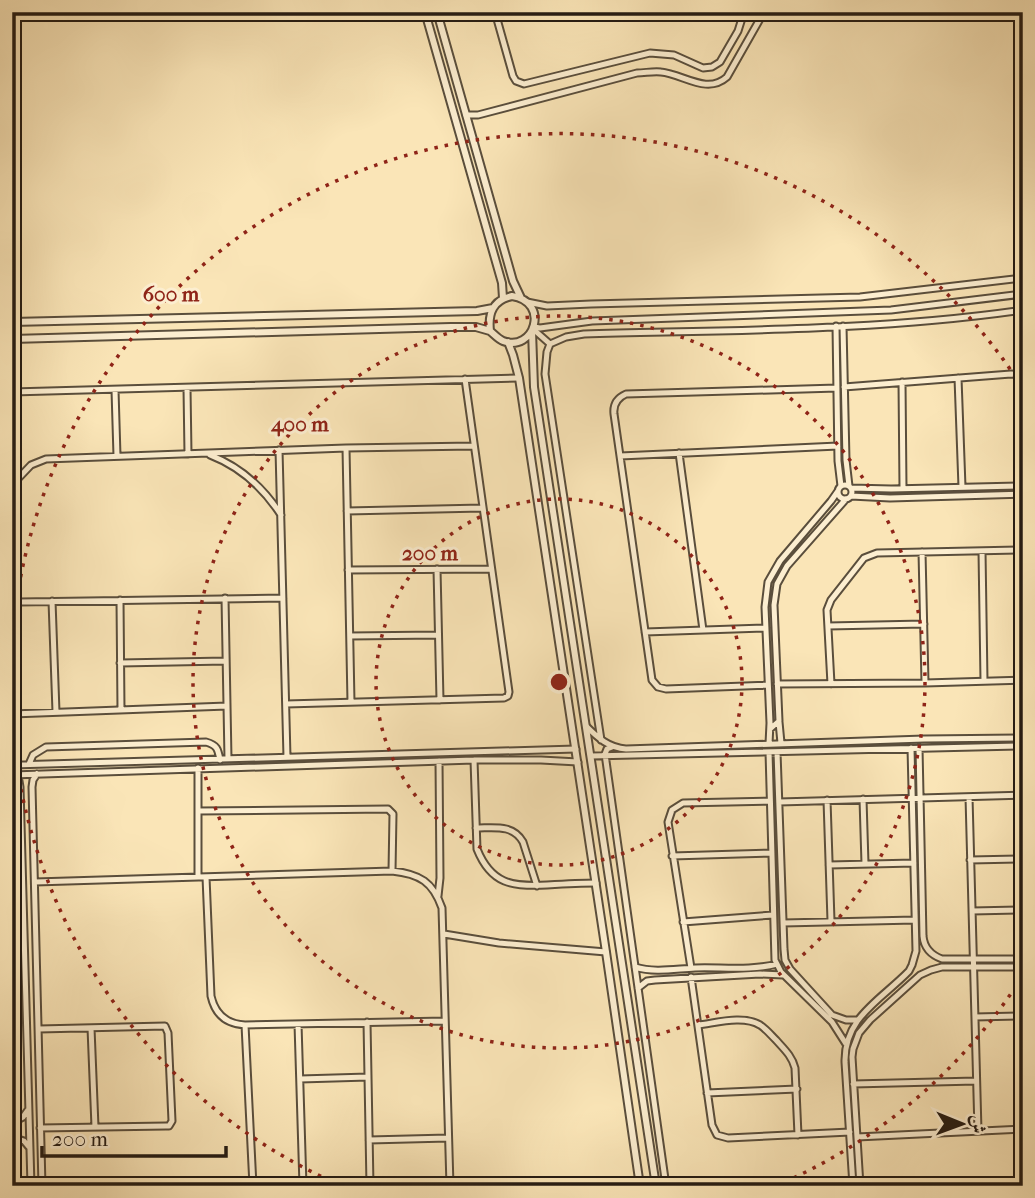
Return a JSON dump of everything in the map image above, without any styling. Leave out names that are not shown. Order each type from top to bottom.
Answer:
[{"type":"street","points":[[425,12],[502,283],[503,298]]},
{"type":"street","points":[[437,12],[517,292],[534,313],[534,387],[655,1182],[664,1186]]},
{"type":"street","points":[[495,12],[513,76],[516,81],[524,84],[650,53],[674,55],[703,68],[712,67],[720,62],[738,31],[744,12]]},
{"type":"street","points":[[466,115],[478,116],[637,73],[662,72],[702,84],[719,83],[727,77],[764,12]]},
{"type":"street","points":[[494,255],[505,251]]},
{"type":"street","points":[[490,331],[490,312],[498,301],[512,296],[547,306],[860,298],[1023,278]]},
{"type":"street","points":[[12,339],[472,327],[490,331],[499,339],[508,342],[522,341],[533,329],[557,324],[891,310],[1023,294]]},
{"type":"street","points":[[591,303],[592,321]]},
{"type":"street","points":[[12,322],[477,311],[493,308]]},
{"type":"street","points":[[601,740],[545,374],[547,352],[551,344],[566,337],[584,334],[843,326],[952,319],[1023,310]]},
{"type":"street","points":[[836,326],[840,497],[1023,494]]},
{"type":"street","points":[[781,743],[774,605],[777,584],[787,566],[853,492],[846,467],[843,326]]},
{"type":"street","points":[[533,329],[551,344]]},
{"type":"street","points":[[508,342],[519,378],[640,1186]]},
{"type":"street","points":[[844,387],[1023,375]]},
{"type":"street","points":[[12,392],[519,378]]},
{"type":"street","points":[[958,378],[962,487]]},
{"type":"street","points":[[286,704],[505,698],[509,694],[465,380]]},
{"type":"street","points":[[902,382],[903,488]]},
{"type":"street","points":[[187,388],[188,454]]},
{"type":"street","points":[[768,685],[666,689],[658,687],[652,680],[613,410],[619,398],[626,394],[837,388]]},
{"type":"street","points":[[115,390],[117,456]]},
{"type":"street","points":[[12,485],[31,466],[46,459],[473,446]]},
{"type":"street","points":[[620,456],[838,446]]},
{"type":"street","points":[[346,448],[351,702]]},
{"type":"street","points":[[279,450],[287,757]]},
{"type":"street","points":[[679,453],[703,630]]},
{"type":"street","points":[[208,454],[250,477],[281,514]]},
{"type":"street","points":[[769,744],[765,598],[771,575],[839,489],[845,485],[903,488],[1023,486]]},
{"type":"street","points":[[347,511],[482,508]]},
{"type":"street","points":[[831,684],[827,610],[831,600],[864,558],[877,553],[1023,550]]},
{"type":"street","points":[[982,551],[984,681]]},
{"type":"street","points":[[922,552],[925,683]]},
{"type":"street","points":[[348,569],[491,569]]},
{"type":"street","points":[[437,569],[440,700]]},
{"type":"street","points":[[225,598],[228,759]]},
{"type":"street","points":[[12,600],[283,598]]},
{"type":"street","points":[[120,600],[121,709]]},
{"type":"street","points":[[52,601],[56,712]]},
{"type":"street","points":[[828,626],[924,624]]},
{"type":"street","points":[[645,632],[766,628]]},
{"type":"street","points":[[350,636],[439,635]]},
{"type":"street","points":[[120,663],[226,661]]},
{"type":"street","points":[[777,684],[1023,680]]},
{"type":"street","points":[[12,713],[227,706]]},
{"type":"street","points":[[770,729],[779,721]]},
{"type":"street","points":[[586,726],[612,747],[626,749],[1023,738]]},
{"type":"street","points":[[849,741],[850,750]]},
{"type":"street","points":[[29,764],[33,755],[46,747],[206,742],[218,749],[220,760]]},
{"type":"street","points":[[713,745],[713,754]]},
{"type":"street","points":[[591,757],[1023,746]]},
{"type":"street","points":[[612,747],[607,749],[605,756],[664,1186]]},
{"type":"street","points":[[12,765],[576,748]]},
{"type":"street","points":[[856,1186],[845,1062],[846,1044],[858,1020],[904,976],[912,965],[916,951],[911,748]]},
{"type":"street","points":[[919,748],[925,944],[932,954],[942,959],[1023,959]]},
{"type":"street","points":[[541,751],[541,760]]},
{"type":"street","points":[[769,752],[773,915],[777,964],[785,976],[832,1022],[846,1044]]},
{"type":"street","points":[[777,752],[784,955],[790,969],[832,1014],[842,1020],[858,1020]]},
{"type":"street","points":[[172,760],[172,769]]},
{"type":"street","points":[[13,775],[474,760],[578,762]]},
{"type":"street","points":[[474,760],[477,849],[482,862],[491,873],[515,886],[596,883]]},
{"type":"street","points":[[438,896],[439,761]]},
{"type":"street","points":[[198,768],[198,877]]},
{"type":"street","points":[[37,774],[32,787],[42,1186]]},
{"type":"street","points":[[13,775],[19,781],[20,788],[32,1186]]},
{"type":"street","points":[[779,802],[1023,795]]},
{"type":"street","points":[[969,797],[978,1131]]},
{"type":"street","points":[[863,799],[865,864]]},
{"type":"street","points":[[827,800],[831,921]]},
{"type":"street","points":[[691,968],[668,818],[672,810],[683,803],[770,801]]},
{"type":"street","points":[[198,811],[388,809],[393,814],[392,871]]},
{"type":"street","points":[[476,828],[504,828],[516,832],[523,842],[537,886]]},
{"type":"street","points":[[672,856],[772,853]]},
{"type":"street","points":[[970,860],[1023,859]]},
{"type":"street","points":[[829,865],[914,863]]},
{"type":"street","points":[[35,882],[392,871],[408,872],[420,877],[438,896],[442,908],[449,1185]]},
{"type":"street","points":[[206,877],[212,1001],[226,1020],[245,1026],[444,1021]]},
{"type":"street","points":[[972,911],[1023,910]]},
{"type":"street","points":[[683,922],[773,915]]},
{"type":"street","points":[[783,923],[915,920]]},
{"type":"street","points":[[443,934],[499,943],[606,952]]},
{"type":"street","points":[[605,942],[619,940]]},
{"type":"street","points":[[635,967],[650,970],[763,967],[777,964]]},
{"type":"street","points":[[735,967],[735,975]]},
{"type":"street","points":[[856,1186],[853,1049],[859,1033],[925,972],[942,967],[1023,967]]},
{"type":"street","points":[[650,970],[651,980]]},
{"type":"street","points":[[638,988],[651,980],[735,975],[785,976]]},
{"type":"street","points":[[691,977],[713,1129],[719,1136],[728,1138],[850,1132]]},
{"type":"street","points":[[975,1017],[1023,1016]]},
{"type":"street","points":[[698,1025],[741,1020],[751,1021],[767,1031],[792,1059],[795,1068],[798,1135]]},
{"type":"street","points":[[367,1023],[370,1186]]},
{"type":"street","points":[[298,1024],[303,1186]]},
{"type":"street","points":[[38,1029],[165,1026],[168,1033],[172,1121],[169,1126],[40,1128]]},
{"type":"street","points":[[245,1026],[253,1186]]},
{"type":"street","points":[[91,1027],[95,1127]]},
{"type":"street","points":[[300,1079],[368,1077]]},
{"type":"street","points":[[853,1084],[976,1081]]},
{"type":"street","points":[[708,1093],[797,1089]]},
{"type":"street","points":[[12,1124],[23,1117],[29,1108]]},
{"type":"street","points":[[857,1137],[1023,1129]]},
{"type":"street","points":[[12,1137],[24,1140],[30,1150]]},
{"type":"street","points":[[369,1140],[448,1138]]},
{"type":"street","points":[[856,1186],[1023,1181]]}]
